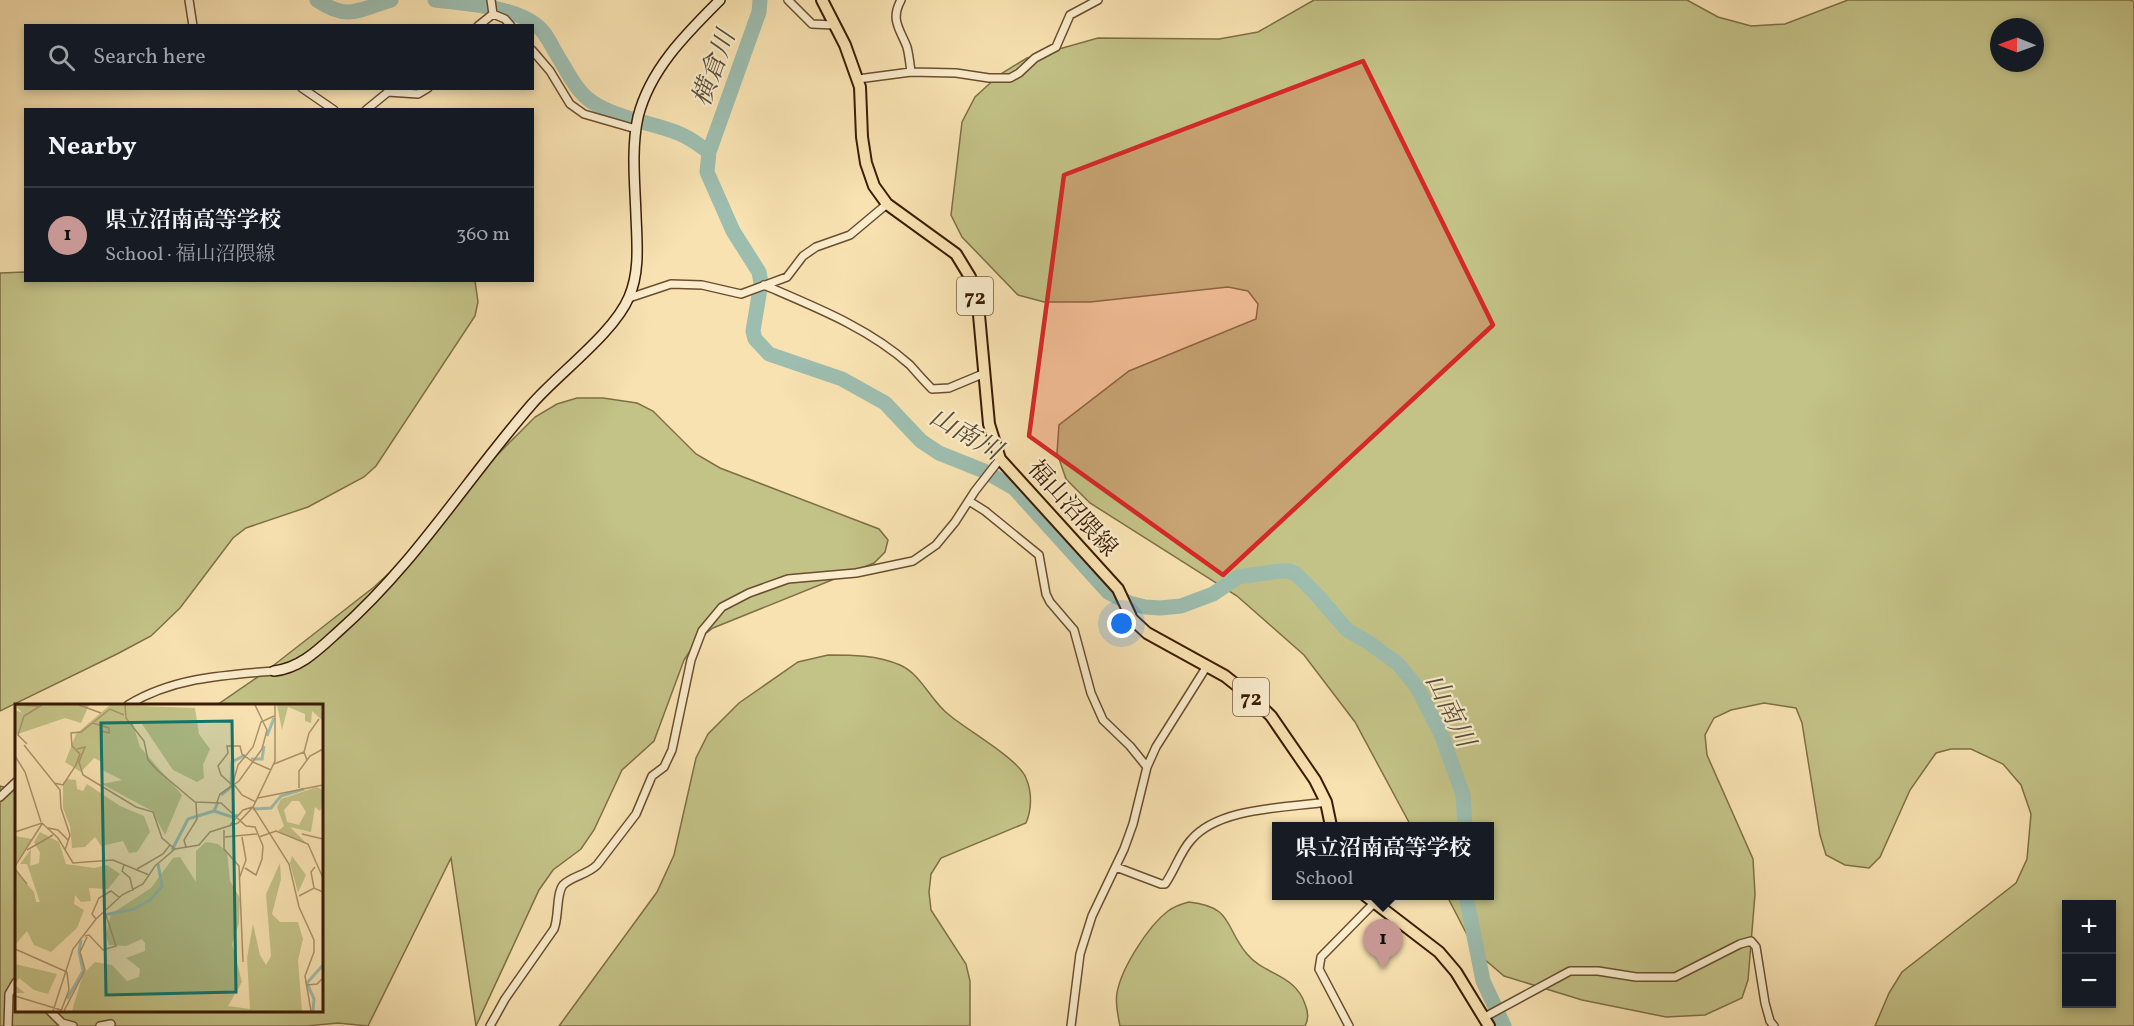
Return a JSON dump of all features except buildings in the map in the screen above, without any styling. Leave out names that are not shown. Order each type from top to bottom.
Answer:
[{"type":"main road","name":"福山沼隈線","points":[[822,0],[845,45],[858,79],[862,137],[866,163],[874,186],[887,204],[956,254],[970,277],[978,304],[989,424],[1000,459],[1118,589],[1132,619],[1147,633],[1225,676],[1270,716],[1315,780],[1326,802],[1330,822]]},
{"type":"main road","points":[[1371,900],[1439,952],[1456,972],[1487,1020]]},
{"type":"street","points":[[189,0],[193,24]]},
{"type":"street","points":[[491,0],[493,14]]},
{"type":"street","points":[[130,704],[146,694],[208,676],[274,671],[295,666],[312,655],[379,594],[411,559],[512,427],[541,393],[601,336],[629,298],[637,263],[634,158],[638,116],[646,94],[660,68],[690,30],[720,0]]},
{"type":"street","points":[[788,0],[812,24],[834,24]]},
{"type":"street","points":[[901,0],[896,15],[897,28],[907,47],[911,72]]},
{"type":"street","points":[[858,79],[911,72],[1010,78],[1035,58],[1056,47],[1070,15],[1098,0]]},
{"type":"street","points":[[480,24],[493,14]]},
{"type":"street","points":[[493,14],[505,19],[509,24]]},
{"type":"street","points":[[534,52],[550,71],[570,104],[584,114],[636,129]]},
{"type":"street","points":[[305,90],[331,108]]},
{"type":"street","points":[[368,108],[388,92],[418,94],[425,90]]},
{"type":"street","points":[[629,298],[671,284],[702,285],[741,294],[787,277],[803,256],[816,247],[850,235],[887,204]]},
{"type":"street","points":[[764,285],[819,309],[859,330],[909,365],[932,389],[949,388],[985,373]]},
{"type":"street","points":[[490,1026],[505,999],[554,929],[563,886],[591,871],[597,865],[636,814],[652,776],[664,767],[672,750],[691,660],[702,631],[722,607],[749,593],[788,579],[856,573],[913,561],[936,545],[1000,459]]},
{"type":"street","points":[[969,501],[985,511],[1039,555],[1046,594],[1074,630],[1091,693],[1103,720],[1130,746],[1147,767]]},
{"type":"street","points":[[1071,1026],[1080,954],[1092,916],[1116,867],[1133,824],[1147,767],[1156,747],[1207,666]]},
{"type":"street","points":[[0,796],[15,783]]},
{"type":"street","points":[[1116,867],[1166,884],[1189,842],[1199,831],[1220,820],[1266,809],[1326,802]]},
{"type":"street","points":[[1349,1026],[1319,969],[1321,957],[1369,900]]},
{"type":"street","points":[[1487,1020],[1512,1002],[1570,971],[1598,971],[1636,977],[1675,977],[1740,944],[1751,942],[1756,947],[1765,1003],[1770,1021],[1774,1026]]},
{"type":"street","points":[[8,1026],[9,994],[15,984]]},
{"type":"street","points":[[51,1011],[62,1023],[73,1026]]},
{"type":"street","points":[[100,1026],[111,1024]]},
{"type":"highlighted area","points":[[1363,61],[1493,325],[1223,575],[1029,436],[1064,175]]},
{"type":"shaded area","points":[[1314,0],[1687,0],[1718,17],[1751,26],[1785,24],[1848,0],[2131,0],[2134,2],[2134,1026],[1875,1026],[1889,993],[1902,972],[2016,883],[2027,859],[2031,814],[2021,785],[2003,764],[1971,749],[1951,749],[1936,753],[1910,790],[1880,857],[1869,868],[1845,865],[1826,855],[1820,835],[1802,723],[1796,708],[1764,703],[1731,710],[1714,718],[1705,735],[1707,755],[1753,859],[1755,894],[1748,980],[1742,998],[1705,1015],[1666,1017],[1582,1000],[1504,976],[1476,952],[1449,900],[1494,900],[1494,822],[1409,822],[1355,722],[1304,655],[1237,596],[1090,503],[1066,479],[1057,453],[1059,425],[1129,371],[1256,319],[1258,304],[1248,291],[1228,287],[1090,302],[1044,302],[1018,295],[962,237],[951,215],[962,122],[975,97],[999,75],[1027,58],[1098,38],[1219,39],[1258,32]]},
{"type":"shaded area","points":[[24,272],[24,282],[475,282],[478,302],[475,316],[376,466],[364,477],[308,507],[246,528],[233,538],[180,608],[151,636],[0,711],[0,273]]},
{"type":"shaded area","points":[[577,398],[603,398],[637,403],[653,411],[696,454],[720,468],[879,529],[888,540],[885,552],[874,563],[713,628],[697,640],[684,660],[654,741],[622,770],[594,830],[581,849],[553,870],[539,890],[476,1026],[451,858],[368,1026],[338,1023],[307,1026],[0,1026],[0,786],[15,790],[15,1011],[322,1011],[322,704],[218,704],[265,672],[374,587],[417,547],[488,464],[535,417],[557,404]]},
{"type":"shaded area","points":[[828,655],[873,657],[907,669],[920,681],[942,709],[1003,753],[1026,778],[1030,800],[1026,823],[941,858],[931,874],[929,892],[931,910],[966,964],[970,981],[970,1026],[559,1026],[657,892],[674,855],[696,758],[708,734],[739,703],[798,662]]},
{"type":"shaded area","points":[[1189,902],[1214,908],[1226,920],[1240,944],[1254,961],[1294,986],[1307,1009],[1308,1018],[1305,1026],[1120,1026],[1117,993],[1130,960],[1144,937],[1160,918],[1173,908]]},
{"type":"waterway","name":"山南川","points":[[317,0],[345,12],[361,10],[391,0]]},
{"type":"waterway","name":"山南川","points":[[435,0],[488,7],[526,19],[543,31],[576,86],[592,102],[612,112],[682,135],[709,152]]},
{"type":"waterway","name":"山南川","points":[[760,0],[759,12],[709,152],[707,172],[733,231],[759,272],[761,283],[753,331],[755,339],[769,354],[842,379],[885,403],[921,441],[939,453],[984,471],[1014,488],[1108,592],[1129,603],[1160,608],[1181,606],[1213,594],[1238,577],[1280,571],[1296,574],[1347,630],[1398,664],[1417,687],[1442,736],[1463,795],[1465,822]]},
{"type":"waterway","name":"山南川","points":[[1467,900],[1483,981],[1504,1026]]},
{"type":"place","name":"県立沼南高等学校","points":[[1383,969]]},
{"type":"water label","name":"横倉川","points":[[713,68]]}]
